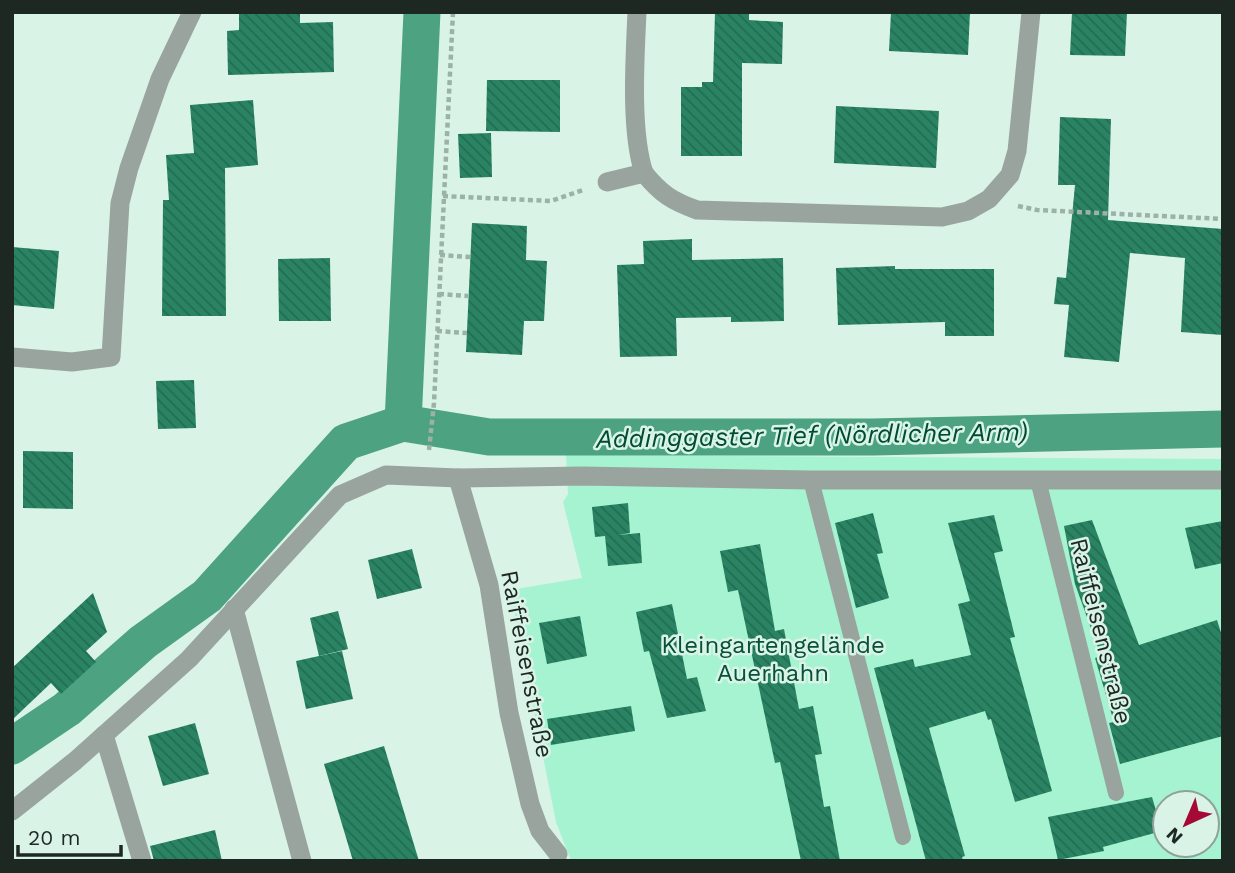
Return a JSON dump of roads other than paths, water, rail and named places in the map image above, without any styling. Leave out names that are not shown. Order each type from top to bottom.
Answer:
[{"type":"street","points":[[12,357],[72,362],[111,357],[120,203],[129,168],[160,79],[192,12]]},
{"type":"street","points":[[637,12],[638,156],[644,173],[657,189],[672,201],[697,210],[942,217],[968,211],[989,199],[1010,176],[1017,151],[1031,12]]},
{"type":"street","points":[[607,182],[644,173]]},
{"type":"street","points":[[12,811],[104,735],[189,659],[340,495],[386,475],[458,478],[582,476],[811,480],[1223,480]]},
{"type":"street","name":"Raiffeisenstraße","points":[[458,478],[489,586],[509,713],[530,804],[540,831],[558,854]]},
{"type":"street","points":[[234,609],[302,861]]},
{"type":"street","points":[[104,735],[142,861]]},
{"type":"lane","points":[[811,480],[903,837]]},
{"type":"lane","name":"Raiffeisenstraße","points":[[1038,480],[1116,793]]},
{"type":"waterway","name":"Addinggaster Tief (Nördlicher Arm)","points":[[422,12],[403,423],[489,437],[873,437],[1223,429]]},
{"type":"waterway","name":"Addinggaster Tief (Nördlicher Arm)","points":[[12,746],[67,709],[143,642],[207,596],[346,442],[403,423]]},
{"type":"park label","name":"Kleingartengelände Auerhahn","points":[[773,659]]}]
